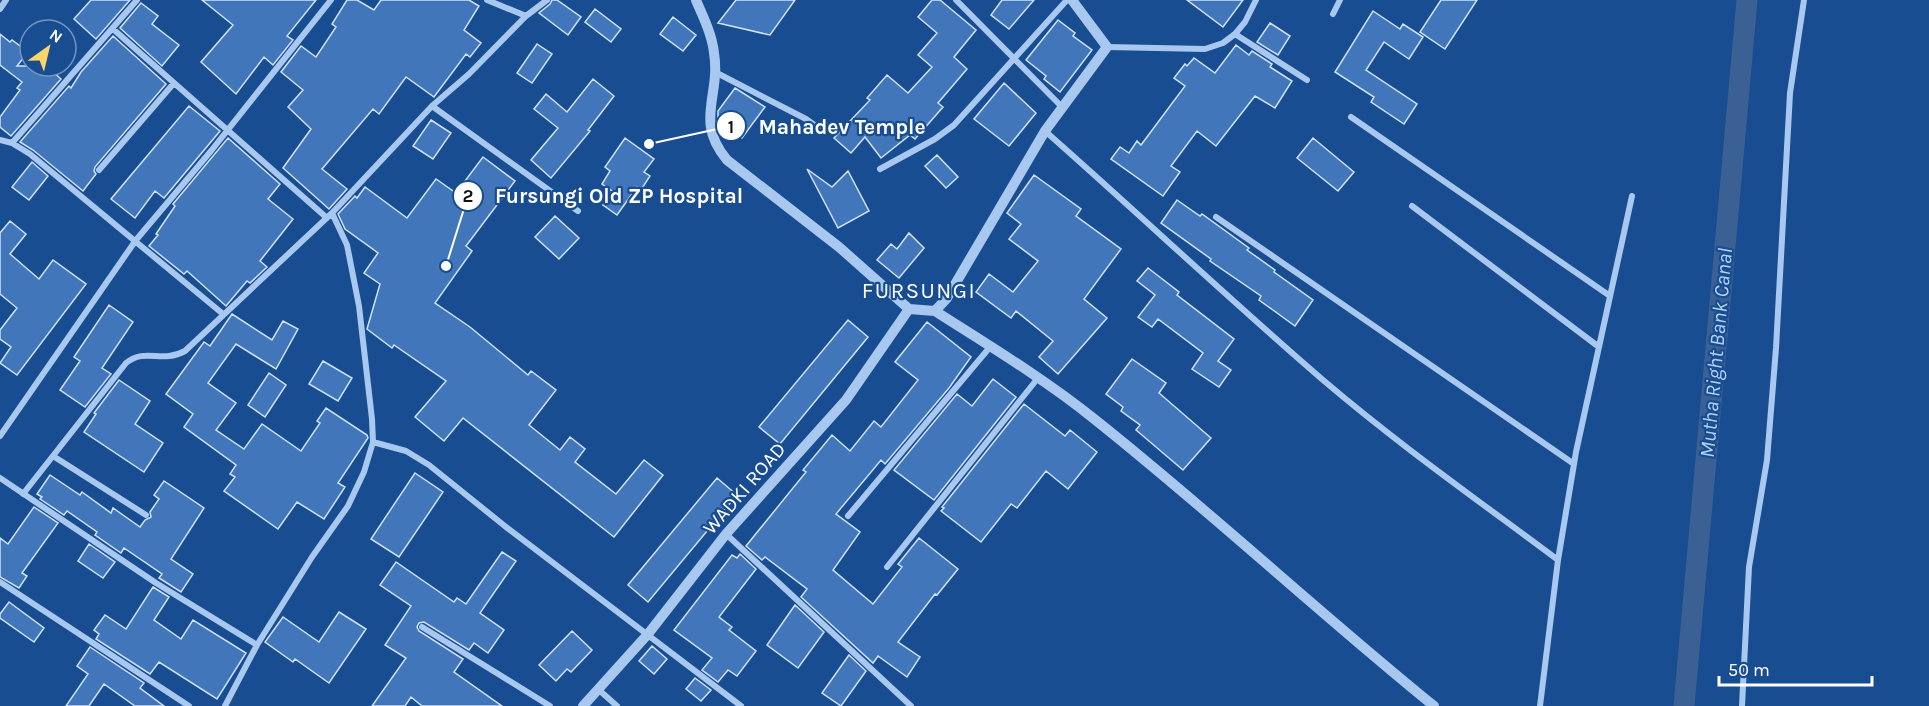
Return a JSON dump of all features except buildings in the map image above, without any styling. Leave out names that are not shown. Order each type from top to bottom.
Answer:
[{"type":"street","points":[[0,9],[6,0]]},
{"type":"street","points":[[12,143],[137,0]]},
{"type":"street","points":[[0,436],[136,240],[228,130],[330,0]]},
{"type":"street","points":[[487,0],[526,16]]},
{"type":"street","points":[[23,494],[126,363],[133,357],[143,355],[164,358],[175,356],[196,341],[327,218],[432,106],[469,74],[526,16],[547,0]]},
{"type":"street","points":[[696,0],[710,33],[715,54],[711,134],[717,148],[727,160],[839,247],[909,309],[935,311],[1038,378],[1109,431],[1365,650],[1434,706]]},
{"type":"street","points":[[956,0],[1062,107]]},
{"type":"street","points":[[880,170],[935,139],[954,125],[1067,0]]},
{"type":"street","points":[[1072,0],[1107,47]]},
{"type":"street","points":[[1107,47],[1205,49],[1223,43],[1235,34],[1245,22],[1256,0]]},
{"type":"street","points":[[1333,14],[1340,0]]},
{"type":"street","points":[[1742,706],[1749,567],[1767,460],[1776,348],[1790,93],[1804,0]]},
{"type":"street","points":[[113,29],[327,218]]},
{"type":"street","points":[[1235,34],[1307,80]]},
{"type":"street","points":[[935,311],[947,298],[1045,130],[1107,47]]},
{"type":"street","points":[[715,72],[806,119],[823,131]]},
{"type":"street","points":[[99,170],[174,83]]},
{"type":"street","points":[[432,106],[578,211]]},
{"type":"street","points":[[1352,117],[1610,296]]},
{"type":"street","points":[[1045,130],[1174,249],[1324,381],[1397,440],[1558,560]]},
{"type":"street","points":[[0,140],[12,143],[30,154],[223,314]]},
{"type":"street","points":[[1540,706],[1558,560],[1574,464],[1632,196]]},
{"type":"street","points":[[1412,206],[1599,347]]},
{"type":"street","points":[[225,706],[257,645],[312,557],[348,506],[364,472],[373,442],[360,306],[347,245],[332,213]]},
{"type":"street","points":[[1216,217],[1574,464]]},
{"type":"street","name":"WADKI ROAD","points":[[583,706],[648,634],[726,534],[846,400],[909,309]]},
{"type":"street","points":[[848,516],[990,347]]},
{"type":"street","points":[[886,567],[1038,378]]},
{"type":"street","points":[[373,442],[405,451],[429,465],[741,706]]},
{"type":"street","points":[[53,456],[146,515]]},
{"type":"street","points":[[0,478],[156,583],[257,645]]},
{"type":"street","points":[[726,534],[911,706]]},
{"type":"street","points":[[0,582],[189,706]]},
{"type":"street","points":[[422,627],[550,706]]},
{"type":"street","points":[[599,690],[617,706]]},
{"type":"waterway","name":"Mutha Right Bank Canal","points":[[1684,706],[1747,0]]},
{"type":"place","name":"Mahadev Temple","points":[[649,144]]},
{"type":"place","name":"Fursungi Old ZP Hospital","points":[[446,266]]},
{"type":"district","name":"FURSUNGI","points":[[919,290]]}]
